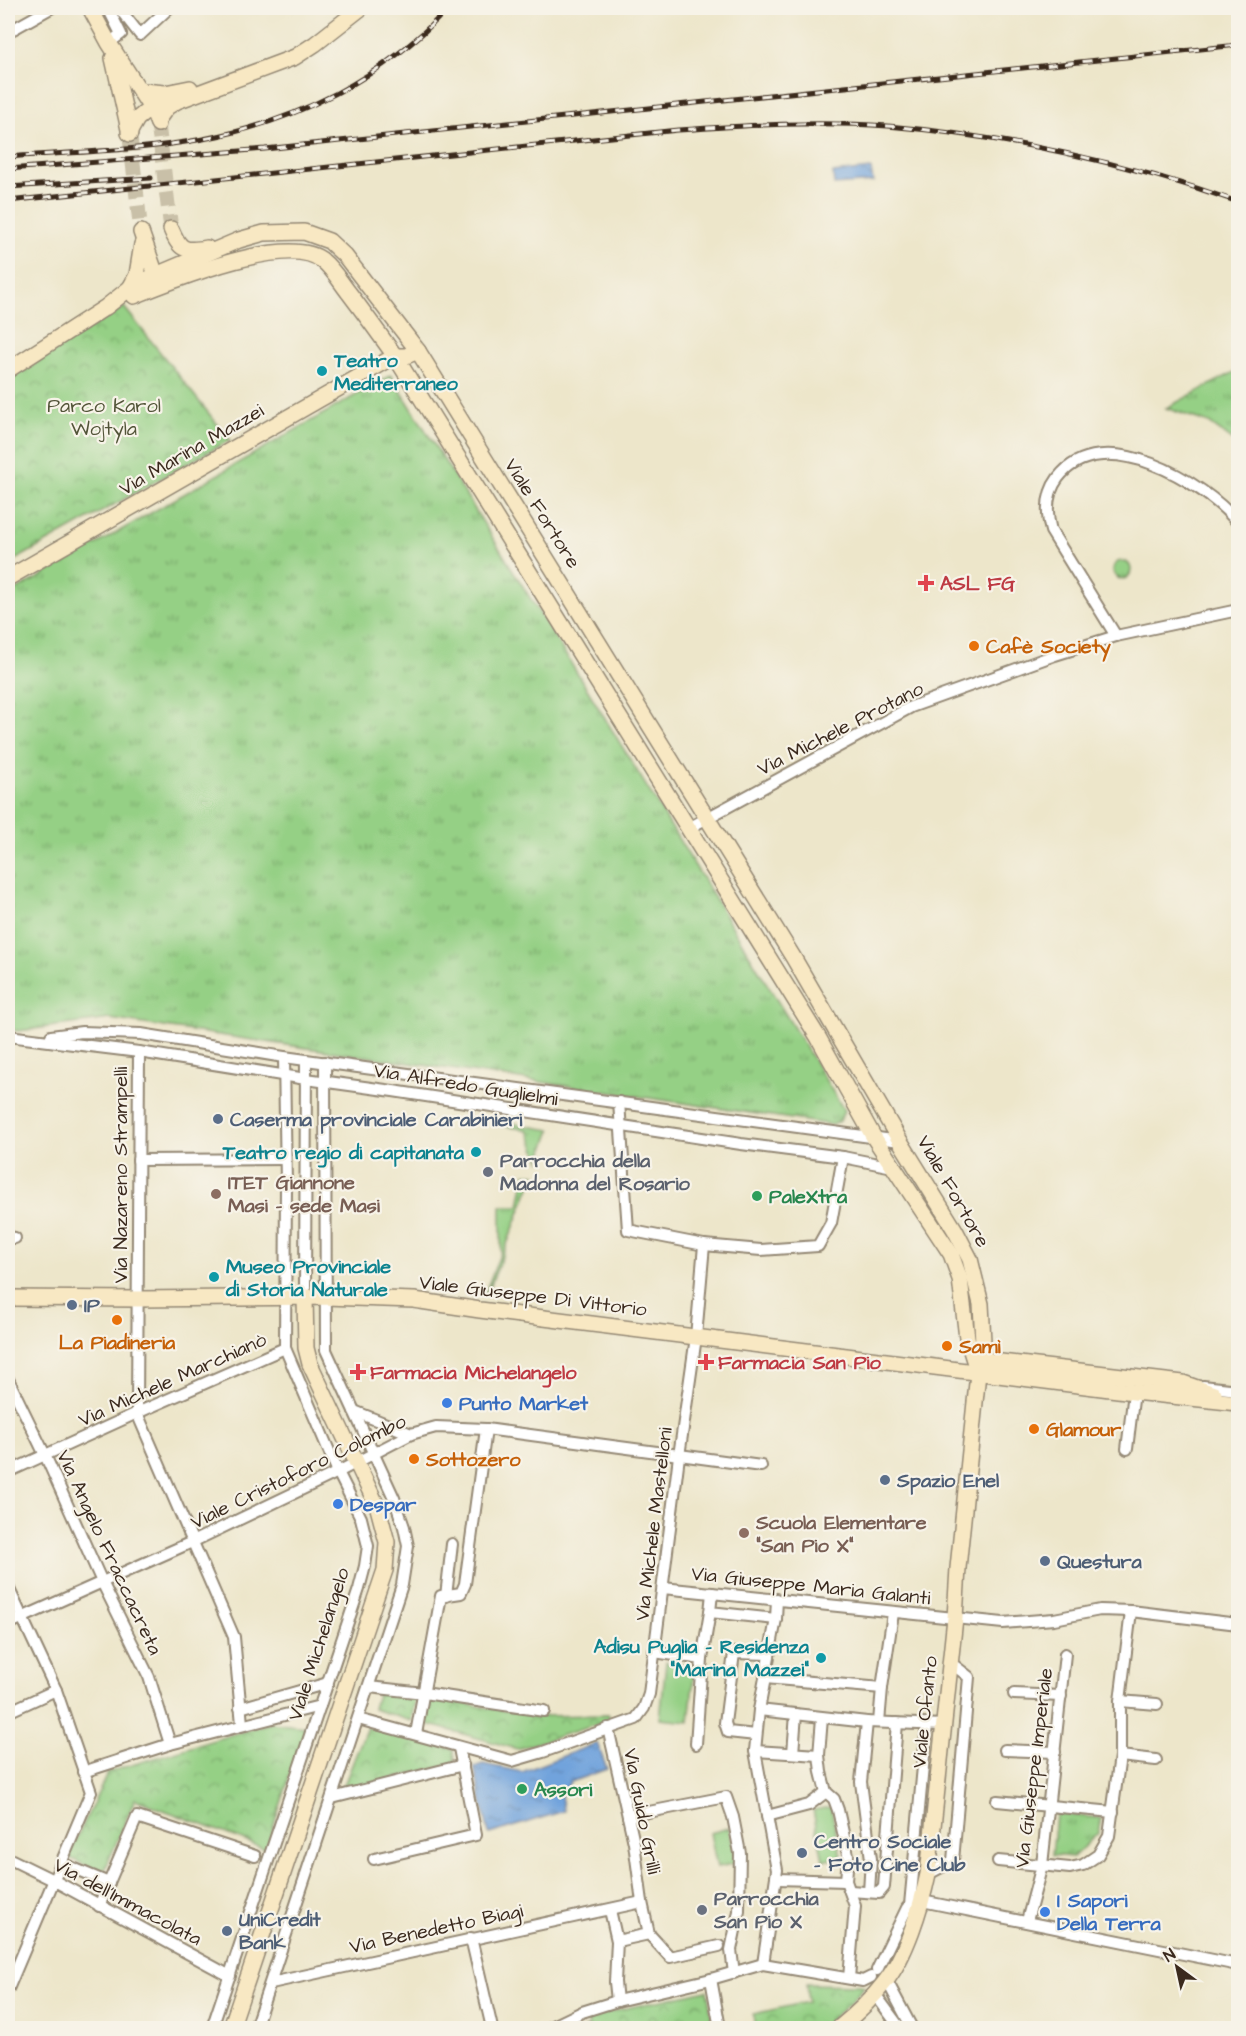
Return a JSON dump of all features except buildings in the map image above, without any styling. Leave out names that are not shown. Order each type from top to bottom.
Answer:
[{"type":"main road","points":[[90,8],[155,118]]},
{"type":"main road","points":[[155,118],[171,104],[295,57],[361,8]]},
{"type":"main road","points":[[109,43],[130,135],[133,123],[155,118],[193,88]]},
{"type":"main road","points":[[135,85],[142,91],[155,93],[193,88],[238,77]]},
{"type":"main road","points":[[173,267],[171,229],[177,243],[183,249],[192,250],[228,244]]},
{"type":"main road","points":[[130,288],[137,275],[142,252],[141,232],[161,278]]},
{"type":"main road","name":"Viale Fortore","points":[[161,278],[173,267],[228,244],[264,233],[304,232],[317,235],[329,241],[345,256],[418,351],[793,957],[900,1141],[955,1230],[970,1259],[981,1304],[981,1366]]},
{"type":"main road","name":"Viale Fortore","points":[[161,278],[273,253],[310,253],[323,261],[339,280],[395,356],[818,1037],[873,1136],[951,1254],[960,1279],[967,1338],[981,1366]]},
{"type":"main road","points":[[106,307],[130,288],[161,278]]},
{"type":"main road","points":[[8,370],[106,307],[161,278]]},
{"type":"main road","name":"Via Marina Mazzei","points":[[8,578],[395,356],[406,356],[418,351]]},
{"type":"main road","points":[[774,967],[793,957]]},
{"type":"main road","name":"Viale Giuseppe Di Vittorio","points":[[8,1298],[138,1299],[305,1296],[414,1300],[696,1337],[981,1366]]},
{"type":"main road","name":"Viale Michelangelo","points":[[231,2028],[384,1575],[387,1542],[378,1508],[310,1364],[306,1348],[305,1296]]},
{"type":"main road","points":[[981,1366],[1183,1383],[1238,1403]]},
{"type":"main road","points":[[981,1366],[1134,1392],[1238,1403]]},
{"type":"main road","name":"Viale Ofanto","points":[[839,2028],[875,1994],[878,1976],[908,1942],[916,1903],[928,1874],[951,1664],[958,1568],[981,1366]]},
{"type":"street","points":[[8,32],[51,8]]},
{"type":"street","points":[[108,8],[121,34],[109,43]]},
{"type":"street","points":[[119,8],[140,34],[169,8]]},
{"type":"street","points":[[1116,636],[1051,531],[1048,499],[1050,490],[1061,473],[1091,457],[1115,456],[1147,462],[1197,486],[1239,523]]},
{"type":"street","name":"Via Michele Protano","points":[[687,829],[911,707],[1055,655],[1116,636],[1239,610]]},
{"type":"street","name":"Via Alfredo Guglielmi","points":[[33,1038],[82,1032],[132,1034],[284,1057],[900,1141]]},
{"type":"street","name":"Via Alfredo Guglielmi","points":[[8,1035],[139,1052],[284,1076],[843,1157],[893,1167]]},
{"type":"street","points":[[216,1065],[220,1047]]},
{"type":"street","name":"Via Nazareno Strampelli","points":[[136,1413],[139,1052]]},
{"type":"street","name":"Viale Michelangelo","points":[[212,2028],[359,1589],[368,1546],[361,1518],[338,1472],[285,1348],[284,1057]]},
{"type":"street","name":"Viale Michelangelo","points":[[305,1296],[306,1060]]},
{"type":"street","points":[[255,2028],[402,1584],[408,1546],[404,1527],[326,1350],[325,1062]]},
{"type":"street","points":[[619,1102],[628,1230],[704,1245],[761,1250],[818,1246],[831,1223],[843,1157]]},
{"type":"street","points":[[138,1160],[285,1159]]},
{"type":"street","name":"Via Michele Mastelloni","points":[[358,1719],[512,1761],[636,1719],[644,1708],[649,1694],[696,1337],[704,1245]]},
{"type":"street","name":"Via Michele Marchianò","points":[[8,1472],[285,1348]]},
{"type":"street","name":"Via Angelo Fraccacreta","points":[[8,1379],[102,1582],[149,1677],[170,1744]]},
{"type":"street","points":[[1183,1383],[1239,1390]]},
{"type":"street","points":[[1127,1449],[1134,1392]]},
{"type":"street","points":[[354,1412],[411,1434]]},
{"type":"street","points":[[136,1413],[234,1636],[242,1724]]},
{"type":"street","name":"Viale Cristoforo Colombo","points":[[8,1624],[192,1542],[411,1434],[436,1427],[486,1429],[761,1466]]},
{"type":"street","points":[[416,1734],[441,1596],[461,1593],[465,1584],[486,1429]]},
{"type":"street","points":[[446,1596],[452,1544]]},
{"type":"street","points":[[384,1575],[402,1584]]},
{"type":"street","points":[[8,1587],[56,1690],[91,1792],[8,1989]]},
{"type":"street","name":"Via Giuseppe Maria Galanti","points":[[663,1588],[1004,1623],[1053,1619],[1100,1610],[1131,1611],[1239,1624]]},
{"type":"street","points":[[696,1744],[702,1659],[712,1593]]},
{"type":"street","points":[[763,1964],[777,1869],[755,1751],[759,1710],[776,1619],[777,1599]]},
{"type":"street","points":[[998,1861],[1070,1868],[1083,1865],[1098,1855],[1109,1836],[1120,1756],[1120,1701],[1131,1611]]},
{"type":"street","points":[[710,1612],[776,1619]]},
{"type":"street","points":[[869,1892],[871,1859],[861,1782],[882,1688],[893,1613]]},
{"type":"street","points":[[654,1652],[702,1659]]},
{"type":"street","points":[[756,1735],[728,1732],[725,1723],[734,1653],[769,1654]]},
{"type":"street","name":"Via Giuseppe Imperiale","points":[[1027,1922],[1042,1865],[1065,1654]]},
{"type":"street","points":[[928,1874],[953,1861],[969,1677],[951,1664]]},
{"type":"street","points":[[765,1678],[882,1688]]},
{"type":"street","points":[[240,1708],[328,1683]]},
{"type":"street","points":[[369,1687],[544,1711]]},
{"type":"street","points":[[8,1712],[56,1690]]},
{"type":"street","points":[[1014,1694],[1061,1696]]},
{"type":"street","points":[[1120,1701],[1157,1704]]},
{"type":"street","points":[[83,1772],[170,1744],[320,1706]]},
{"type":"street","points":[[759,1710],[822,1718],[944,1725]]},
{"type":"street","points":[[793,1753],[796,1714]]},
{"type":"street","points":[[822,1718],[819,1755],[826,1792],[834,1799],[840,1819],[848,1855],[848,1886],[855,1906],[849,1978]]},
{"type":"street","points":[[777,1879],[848,1886],[879,1893],[884,1887],[897,1723]]},
{"type":"street","points":[[927,1724],[916,1903],[1027,1922],[1239,1965]]},
{"type":"street","name":"Via Guido Grilli","points":[[608,1728],[634,1843],[649,1934]]},
{"type":"street","points":[[374,1859],[476,1835],[459,1748]]},
{"type":"street","points":[[1005,1750],[1055,1752]]},
{"type":"street","points":[[755,1751],[819,1755]]},
{"type":"street","points":[[1120,1756],[1156,1760]]},
{"type":"street","points":[[332,1798],[463,1765]]},
{"type":"street","points":[[767,1816],[809,1805],[826,1792]]},
{"type":"street","points":[[628,1816],[726,1797],[733,1817],[740,1853],[739,1911],[731,1950],[734,1973]]},
{"type":"street","points":[[997,1801],[1113,1812]]},
{"type":"street","points":[[99,1906],[137,1817],[255,1856]]},
{"type":"street","name":"Via dell'Immacolata","points":[[8,1858],[230,1976]]},
{"type":"street","points":[[61,1863],[109,1882]]},
{"type":"street","name":"Via Benedetto Biagi","points":[[271,1983],[642,1902]]},
{"type":"street","points":[[610,1910],[617,1941],[615,1982],[617,2001]]},
{"type":"street","points":[[617,1941],[649,1934],[670,1957],[719,1946]]},
{"type":"street","points":[[471,1938],[492,2028]]},
{"type":"street","points":[[549,2028],[582,2012],[617,2001],[763,1964],[863,1981],[878,1976],[912,2028]]},
{"type":"street","points":[[711,1979],[720,2028]]},
{"type":"street","points":[[875,1994],[900,2028]]},
{"type":"green space","name":"Parco Karol Wojtyla","points":[[124,307],[230,440],[8,564],[8,380]]},
{"type":"green space","points":[[1238,370],[1238,444],[1209,423],[1166,408]]},
{"type":"green space","points":[[391,375],[587,689],[844,1110],[840,1121],[833,1125],[110,1019],[18,1031],[8,1029],[8,595]]},
{"type":"green space","points":[[1122,561],[1128,564],[1131,570],[1128,576],[1122,579],[1116,576],[1113,570],[1116,564]]},
{"type":"green space","points":[[493,1120],[551,1130],[540,1160],[528,1130],[492,1124]]},
{"type":"green space","points":[[525,1174],[535,1174],[487,1294],[485,1293],[501,1252],[501,1206],[519,1206]]},
{"type":"green space","points":[[666,1662],[695,1665],[689,1722],[660,1719]]},
{"type":"green space","points":[[378,1690],[416,1695],[411,1721],[373,1709]]},
{"type":"green space","points":[[430,1698],[536,1716],[609,1715],[609,1721],[517,1749],[427,1724]]},
{"type":"green space","points":[[270,1723],[306,1727],[266,1849],[135,1799],[103,1874],[68,1857],[108,1772]]},
{"type":"green space","points":[[367,1727],[454,1749],[455,1764],[342,1790]]},
{"type":"green space","points":[[831,1807],[841,1856],[823,1860],[813,1810]]},
{"type":"green space","points":[[1056,1814],[1101,1818],[1098,1833],[1073,1857],[1052,1855]]},
{"type":"green space","points":[[729,1828],[737,1863],[717,1867],[710,1833]]},
{"type":"green space","points":[[806,1984],[861,1985],[864,1987],[849,2004],[821,2028],[755,2028],[753,2014],[808,2002]]},
{"type":"green space","points":[[707,1990],[714,2028],[584,2028],[589,2027],[587,2017]]},
{"type":"water","points":[[871,169],[873,182],[834,185],[833,173]]},
{"type":"water","name":"Assori","points":[[597,1743],[607,1769],[570,1782],[561,1796],[564,1811],[489,1834],[474,1767],[483,1764],[522,1772]]},
{"type":"tunnel","points":[[158,124],[171,229]]},
{"type":"tunnel","points":[[130,137],[141,232]]},
{"type":"railway","points":[[8,157],[130,149],[179,143],[237,131],[271,121],[304,109],[367,76],[396,56],[448,8]]},
{"type":"railway","points":[[8,169],[265,149],[1238,45]]},
{"type":"railway","points":[[8,201],[678,130],[809,124],[888,126],[1021,144],[1110,163],[1238,202]]},
{"type":"railway","points":[[8,187],[151,178]]},
{"type":"place","name":"Teatro Mediterraneo","points":[[322,371]]},
{"type":"place","name":"ASL FG","points":[[926,583]]},
{"type":"place","name":"Cafè Society","points":[[974,646]]},
{"type":"place","name":"Caserma provinciale Carabinieri","points":[[218,1119]]},
{"type":"place","name":"Teatro regio di capitanata","points":[[476,1152]]},
{"type":"place","name":"Parrocchia della Madonna del Rosario","points":[[488,1172]]},
{"type":"place","name":"ITET Giannone Masi - sede Masi","points":[[216,1194]]},
{"type":"place","name":"PaleXtra","points":[[757,1196]]},
{"type":"place","name":"Museo Provinciale di Storia Naturale","points":[[214,1277]]},
{"type":"place","name":"IP","points":[[72,1305]]},
{"type":"place","name":"La Piadineria","points":[[117,1320]]},
{"type":"place","name":"Samì","points":[[947,1346]]},
{"type":"place","name":"Farmacia San Pio","points":[[706,1362]]},
{"type":"place","name":"Farmacia Michelangelo","points":[[358,1372]]},
{"type":"place","name":"Punto Market","points":[[447,1403]]},
{"type":"place","name":"Glamour","points":[[1034,1429]]},
{"type":"place","name":"Sottozero","points":[[414,1459]]},
{"type":"place","name":"Spazio Enel","points":[[885,1480]]},
{"type":"place","name":"Despar","points":[[338,1504]]},
{"type":"place","name":"Scuola Elementare \"San Pio X\"","points":[[744,1533]]},
{"type":"place","name":"Questura","points":[[1045,1561]]},
{"type":"place","name":"Adisu Puglia - Residenza \"Marina Mazzei\"","points":[[821,1658]]},
{"type":"place","name":"Assori","points":[[522,1789]]},
{"type":"place","name":"Centro Sociale - Foto Cine Club","points":[[802,1853]]},
{"type":"place","name":"Parrocchia San Pio X","points":[[702,1910]]},
{"type":"place","name":"I Sapori Della Terra","points":[[1045,1912]]},
{"type":"place","name":"UniCredit Bank","points":[[227,1931]]}]
